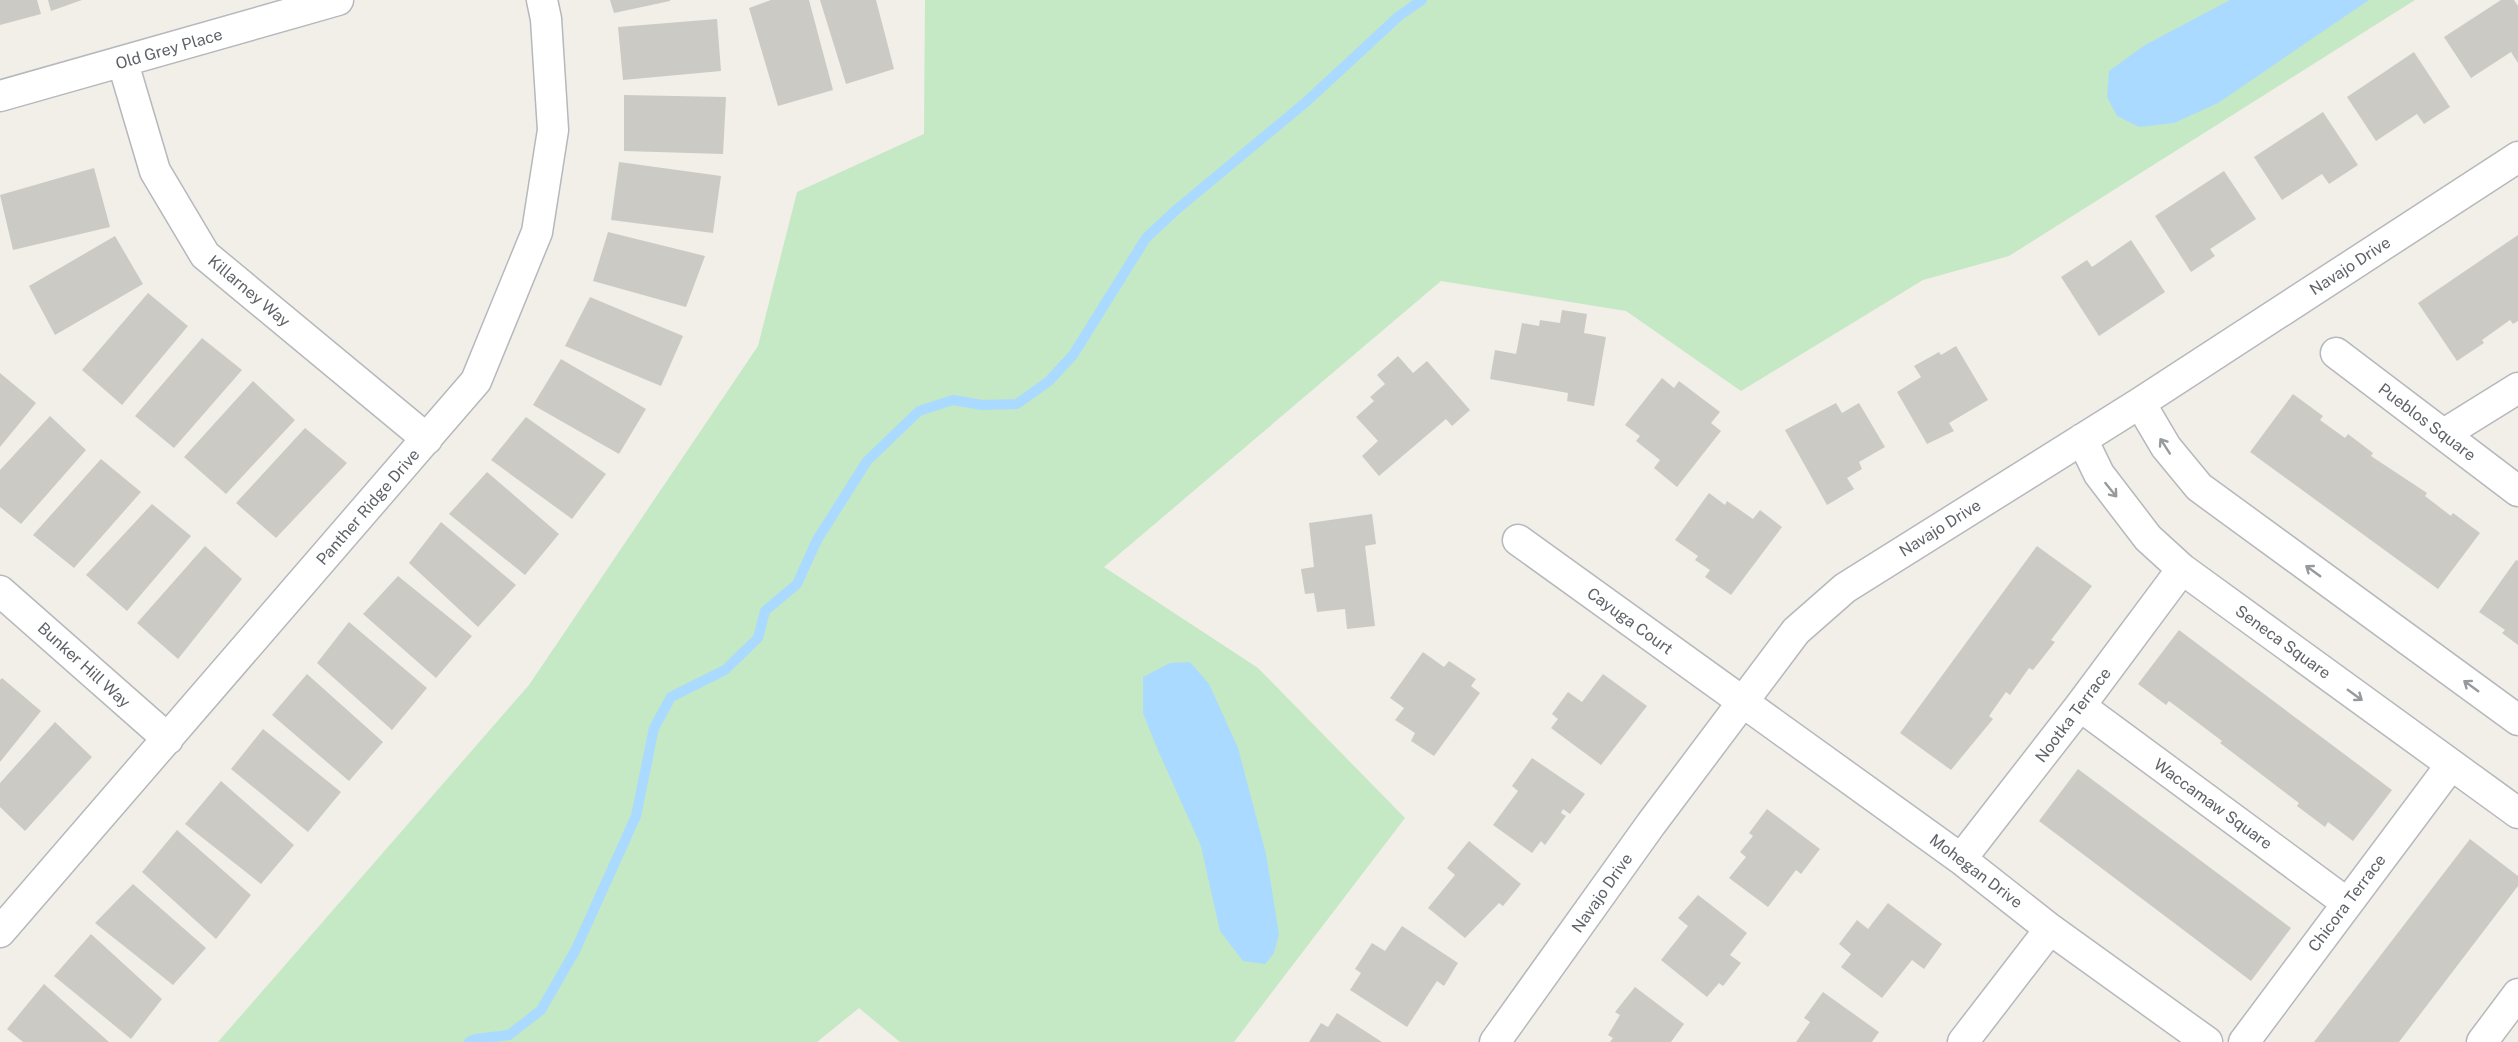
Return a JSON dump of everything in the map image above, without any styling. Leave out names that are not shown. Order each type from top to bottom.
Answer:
[{"type":"street","name":"Old Grey Place","points":[[0,96],[123,63],[338,0]]},
{"type":"street","name":"Panther Ridge Drive","points":[[0,932],[476,381],[537,232],[553,130],[546,19],[542,0]]},
{"type":"street","name":"Killarney Way","points":[[123,63],[154,171],[206,255],[427,439]]},
{"type":"street","name":"Navajo Drive","points":[[1496,1042],[1651,824],[1796,631],[1845,588],[2140,403],[2518,157]]},
{"type":"street","name":"Pueblos Square","points":[[2336,353],[2518,491]]},
{"type":"street","points":[[2444,434],[2518,388]]},
{"type":"street","points":[[2140,403],[2166,447],[2199,487],[2518,720]]},
{"type":"street","name":"Seneca Square","points":[[2082,440],[2099,474],[2148,538],[2182,569],[2518,813]]},
{"type":"street","name":"Cayuga Court","points":[[1518,540],[1743,702]]},
{"type":"street","name":"Nootka Terrace","points":[[1961,859],[2080,706],[2182,569]]},
{"type":"street","name":"Bunker Hill Way","points":[[0,591],[168,739]]},
{"type":"street","name":"Mohegan Drive","points":[[1743,702],[1961,859],[2050,929],[2207,1042]]},
{"type":"street","name":"Waccamaw Square","points":[[2080,706],[2347,903]]},
{"type":"street","name":"Chicora Terrace","points":[[2244,1042],[2451,765]]},
{"type":"street","points":[[1963,1042],[2050,929]]},
{"type":"street","points":[[2482,1042],[2518,994]]},
{"type":"green space","points":[[925,0],[2415,0],[2009,256],[1923,280],[1741,391],[1626,311],[1441,281],[1104,567],[1258,668],[1405,818],[1234,1042],[900,1042],[859,1008],[817,1042],[218,1042],[529,685],[758,346],[797,192],[924,134]]},
{"type":"water","points":[[2230,0],[2369,0],[2218,103],[2174,123],[2139,127],[2117,116],[2107,97],[2109,71],[2145,45]]},
{"type":"water","points":[[1190,662],[1209,684],[1238,748],[1266,854],[1279,934],[1274,953],[1265,964],[1243,961],[1220,931],[1201,846],[1143,713],[1143,677],[1170,663]]},
{"type":"building","points":[[0,0],[37,0],[41,14],[0,25]]},
{"type":"building","points":[[48,0],[82,0],[51,11]]},
{"type":"building","points":[[610,0],[670,0],[670,1],[614,13]]},
{"type":"building","points":[[771,0],[809,0],[833,90],[778,106],[749,8]]},
{"type":"building","points":[[820,0],[876,0],[894,69],[846,84]]},
{"type":"building","points":[[2501,0],[2514,0],[2518,6],[2518,63],[2511,52],[2471,78],[2444,37]]},
{"type":"building","points":[[717,19],[721,71],[623,80],[618,27]]},
{"type":"building","points":[[2414,52],[2450,107],[2424,124],[2417,114],[2376,141],[2347,97]]},
{"type":"building","points":[[624,95],[726,97],[723,154],[624,151]]},
{"type":"building","points":[[2323,112],[2358,165],[2329,184],[2322,174],[2282,200],[2254,157]]},
{"type":"building","points":[[619,162],[721,176],[713,233],[611,220]]},
{"type":"building","points":[[94,168],[110,227],[13,250],[0,195]]},
{"type":"building","points":[[2224,171],[2256,219],[2210,249],[2215,256],[2191,272],[2155,216]]},
{"type":"building","points":[[608,232],[705,256],[686,307],[593,281]]},
{"type":"building","points":[[2518,235],[2518,321],[2513,324],[2510,320],[2482,340],[2484,343],[2457,361],[2418,303]]},
{"type":"building","points":[[115,236],[143,284],[55,335],[29,286]]},
{"type":"building","points":[[2131,240],[2165,292],[2099,336],[2061,277],[2087,260],[2092,267]]},
{"type":"building","points":[[148,293],[188,326],[122,405],[82,370]]},
{"type":"building","points":[[590,297],[683,336],[661,386],[565,346]]},
{"type":"building","points":[[1562,310],[1587,314],[1584,333],[1606,337],[1594,406],[1567,401],[1568,393],[1490,379],[1495,350],[1516,354],[1522,323],[1539,326],[1540,320],[1560,323]]},
{"type":"building","points":[[202,338],[242,370],[174,448],[135,416]]},
{"type":"building","points":[[1956,346],[1988,400],[1949,423],[1954,431],[1927,444],[1897,392],[1921,377],[1914,366],[1939,352],[1941,355]]},
{"type":"building","points":[[1398,356],[1413,373],[1427,361],[1470,410],[1452,426],[1446,419],[1379,476],[1362,456],[1378,441],[1356,417],[1374,401],[1370,397],[1385,384],[1377,375]]},
{"type":"building","points":[[561,359],[646,409],[619,454],[533,405]]},
{"type":"building","points":[[0,373],[36,403],[0,447]]},
{"type":"building","points":[[1662,378],[1674,388],[1679,381],[1720,412],[1711,423],[1721,431],[1677,487],[1654,468],[1660,460],[1636,441],[1640,436],[1625,425]]},
{"type":"building","points":[[253,381],[295,420],[226,494],[184,457]]},
{"type":"building","points":[[2293,394],[2323,416],[2320,420],[2345,438],[2348,434],[2373,453],[2371,456],[2427,493],[2425,496],[2451,516],[2453,513],[2480,533],[2438,589],[2250,452]]},
{"type":"building","points":[[1836,403],[1842,413],[1859,403],[1885,447],[1859,462],[1862,469],[1847,478],[1854,489],[1827,505],[1785,430]]},
{"type":"building","points":[[50,416],[86,450],[21,524],[0,507],[0,470]]},
{"type":"building","points":[[526,417],[606,474],[572,519],[491,460]]},
{"type":"building","points":[[305,428],[347,463],[276,538],[236,503]]},
{"type":"building","points":[[101,459],[141,492],[74,568],[33,535]]},
{"type":"building","points":[[487,472],[559,534],[525,575],[449,514]]},
{"type":"building","points":[[1709,493],[1725,505],[1727,501],[1753,519],[1760,510],[1782,527],[1731,595],[1705,577],[1710,570],[1695,560],[1698,556],[1675,540]]},
{"type":"building","points":[[152,504],[191,536],[127,611],[86,575]]},
{"type":"building","points":[[1372,514],[1376,544],[1365,546],[1375,626],[1347,629],[1345,609],[1317,612],[1314,593],[1305,594],[1301,569],[1314,567],[1309,523]]},
{"type":"building","points":[[441,522],[516,585],[478,627],[409,563]]},
{"type":"building","points":[[205,546],[242,579],[178,659],[137,623]]},
{"type":"building","points":[[2037,546],[2092,586],[2051,640],[2055,642],[2033,670],[2029,668],[2010,695],[2006,692],[1989,716],[1993,719],[1951,770],[1900,733]]},
{"type":"building","points":[[2516,560],[2518,561],[2518,645],[2502,633],[2505,630],[2479,612]]},
{"type":"building","points":[[398,576],[472,636],[436,678],[363,614]]},
{"type":"building","points":[[349,622],[427,688],[392,730],[317,663]]},
{"type":"building","points":[[2179,630],[2392,790],[2353,841],[2328,822],[2325,827],[2297,806],[2299,803],[2220,743],[2222,741],[2169,701],[2166,705],[2138,684]]},
{"type":"building","points":[[1423,652],[1444,667],[1449,661],[1476,679],[1471,686],[1480,693],[1434,756],[1411,741],[1415,733],[1395,720],[1404,708],[1390,698]]},
{"type":"building","points":[[307,674],[383,742],[349,781],[272,715]]},
{"type":"building","points":[[1603,674],[1647,706],[1601,765],[1551,728],[1558,719],[1552,714],[1568,692],[1582,702]]},
{"type":"building","points":[[2,678],[41,711],[0,762],[0,680]]},
{"type":"building","points":[[55,722],[92,757],[25,831],[0,807],[0,783]]},
{"type":"building","points":[[263,729],[341,792],[308,832],[231,769]]},
{"type":"building","points":[[1532,758],[1585,794],[1570,814],[1563,809],[1561,813],[1566,816],[1545,845],[1541,841],[1532,853],[1493,825],[1518,791],[1512,786]]},
{"type":"building","points":[[2078,769],[2291,928],[2251,981],[2039,821]]},
{"type":"building","points":[[221,781],[294,845],[261,884],[185,824]]},
{"type":"building","points":[[1767,809],[1820,849],[1801,874],[1796,870],[1768,907],[1729,878],[1746,857],[1740,852],[1753,836],[1749,833]]},
{"type":"building","points":[[177,830],[251,895],[216,939],[142,872]]},
{"type":"building","points":[[2470,839],[2518,876],[2518,886],[2399,1042],[2314,1042]]},
{"type":"building","points":[[1469,841],[1521,884],[1503,906],[1499,903],[1465,938],[1428,908],[1455,875],[1447,868]]},
{"type":"building","points":[[133,884],[206,948],[173,985],[95,923]]},
{"type":"building","points":[[1698,895],[1747,933],[1730,955],[1741,963],[1723,986],[1719,983],[1707,997],[1661,960],[1688,926],[1678,918]]},
{"type":"building","points":[[1888,903],[1942,944],[1924,969],[1912,960],[1882,998],[1841,967],[1851,954],[1839,944],[1857,920],[1868,929]]},
{"type":"building","points":[[1402,926],[1458,963],[1444,986],[1437,981],[1407,1027],[1350,990],[1361,973],[1355,969],[1372,943],[1385,951]]},
{"type":"building","points":[[91,934],[162,999],[131,1039],[54,976]]},
{"type":"building","points":[[44,984],[109,1042],[23,1042],[7,1029]]},
{"type":"building","points":[[1635,987],[1684,1024],[1671,1042],[1610,1042],[1613,1038],[1608,1035],[1620,1015],[1615,1012]]},
{"type":"building","points":[[1823,992],[1879,1032],[1872,1042],[1796,1042],[1810,1022],[1804,1018]]},
{"type":"building","points":[[1337,1013],[1382,1042],[1309,1042],[1321,1023],[1328,1027]]},
{"type":"waterway","points":[[469,1042],[475,1039],[509,1035],[541,1010],[575,951],[636,816],[654,728],[671,697],[725,670],[758,638],[765,611],[797,584],[817,540],[867,461],[919,411],[953,400],[982,405],[1017,404],[1049,381],[1073,355],[1146,238],[1176,210],[1306,102],[1399,16],[1422,0]]}]
